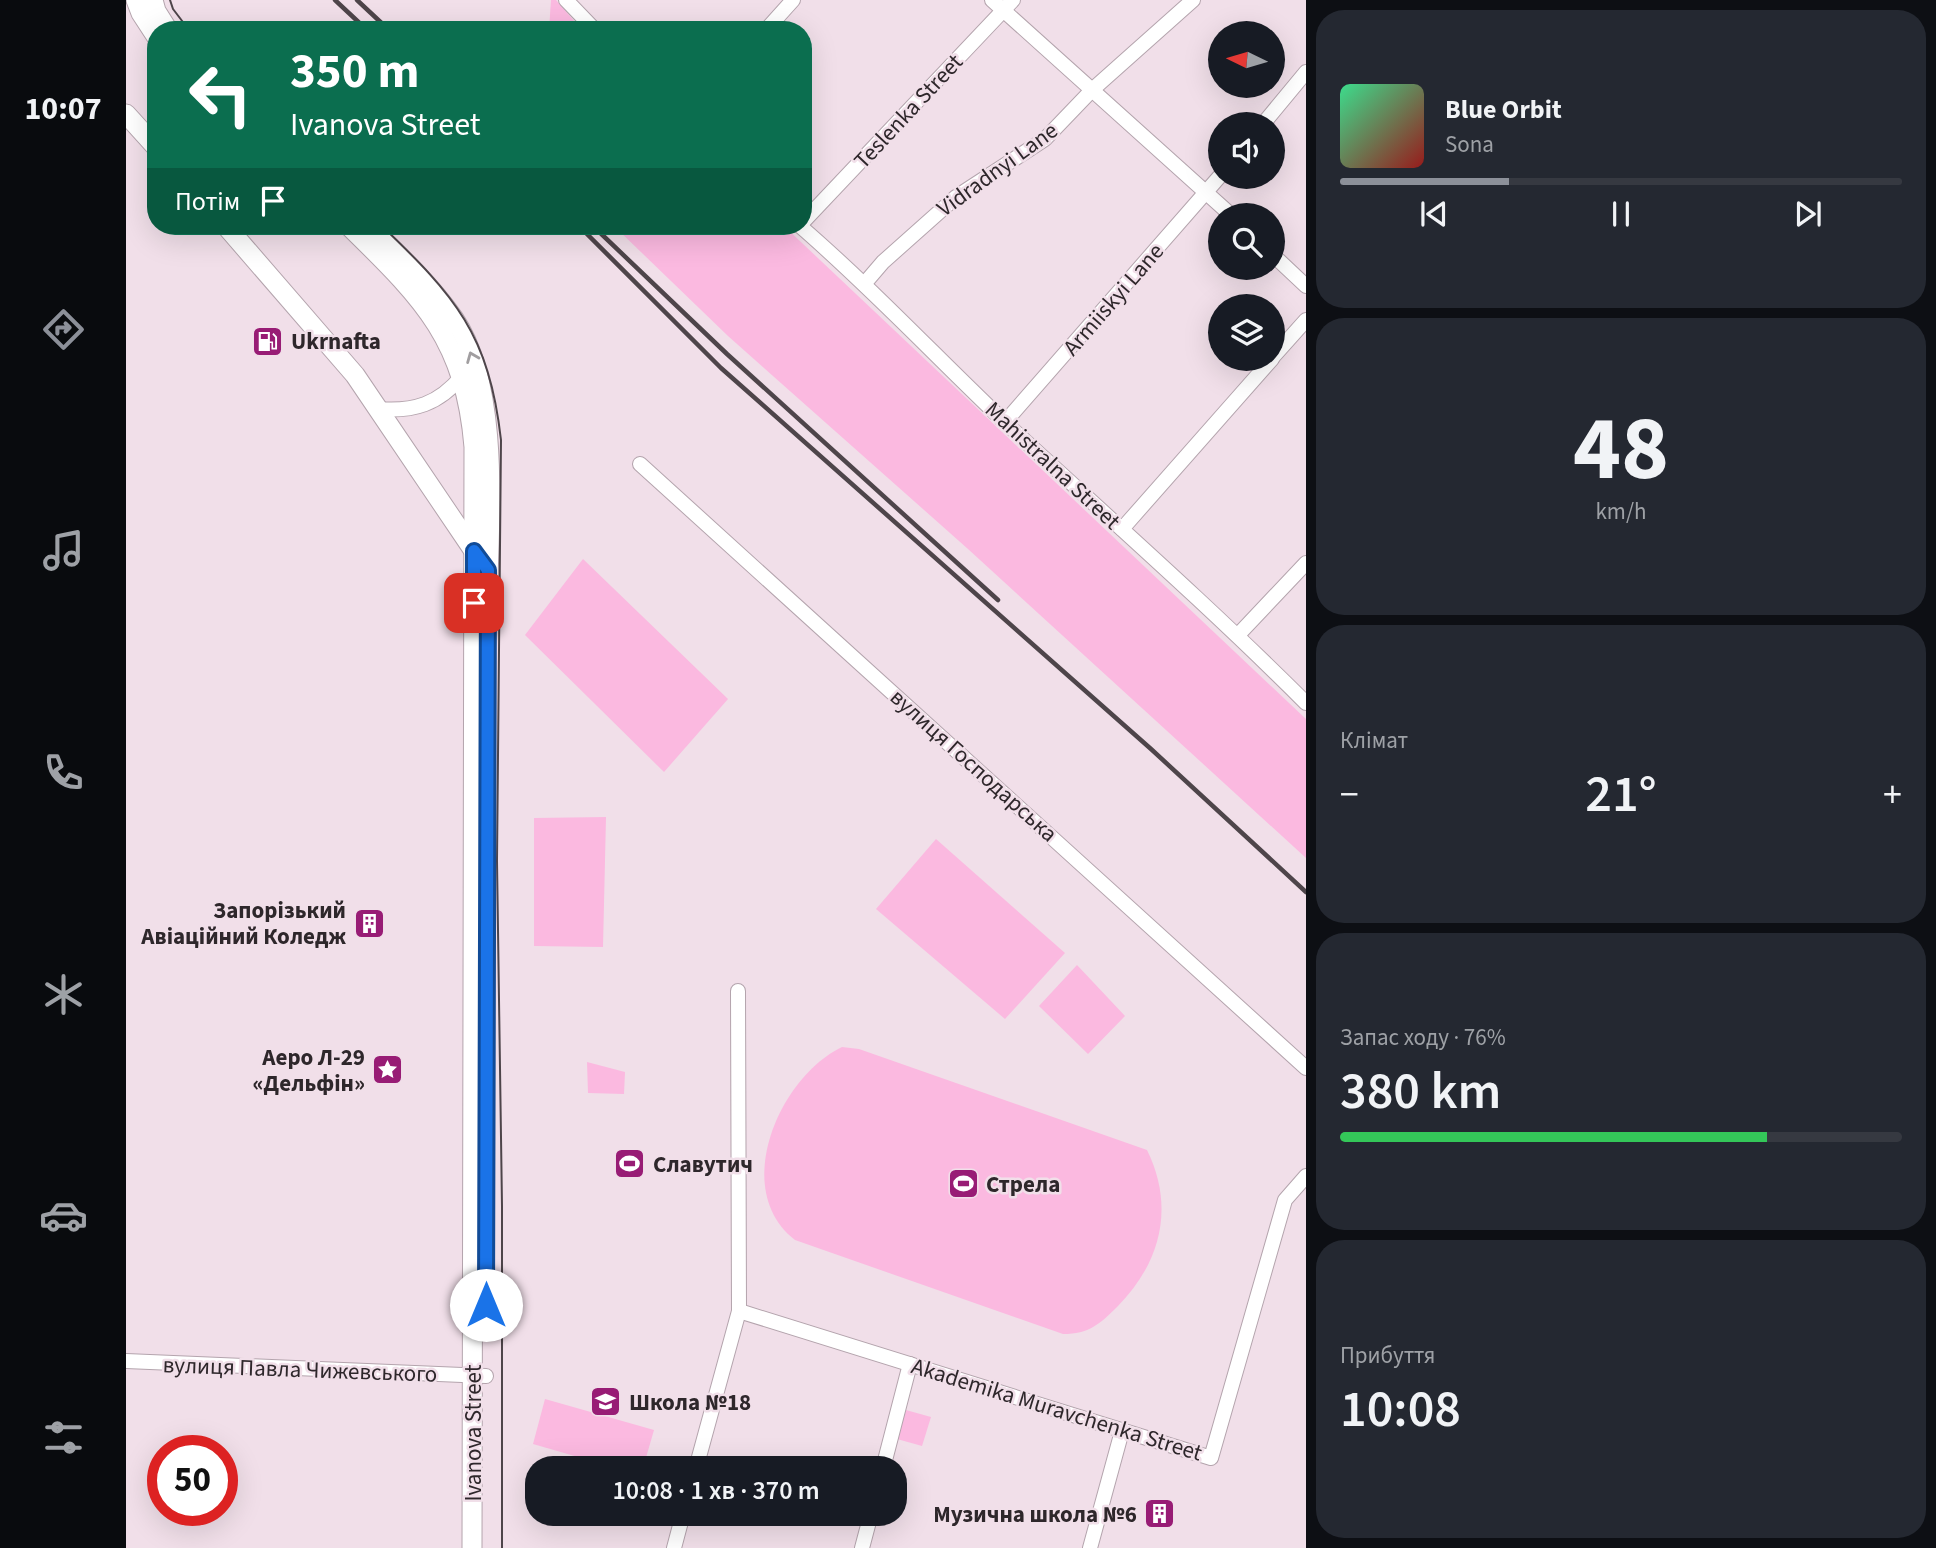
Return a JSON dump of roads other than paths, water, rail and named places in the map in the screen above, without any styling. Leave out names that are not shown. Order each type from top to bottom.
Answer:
[{"type":"main road","points":[[136,0],[148,21]]},
{"type":"main road","points":[[153,0],[163,21]]},
{"type":"main road","points":[[126,114],[147,137]]},
{"type":"main road","points":[[234,235],[355,375],[474,551]]},
{"type":"main road","name":"Ivanova Street","points":[[358,235],[410,286],[434,318],[448,341],[463,376],[471,413],[474,447],[480,1376],[485,1548]]},
{"type":"main road","name":"Ivanova Street","points":[[377,235],[420,276],[455,320],[477,369],[485,409],[488,570],[480,1376],[472,1548]]},
{"type":"street","points":[[566,0],[586,21]]},
{"type":"street","points":[[774,21],[793,0]]},
{"type":"street","points":[[992,0],[1008,5],[1092,90],[1218,203]]},
{"type":"street","name":"Vidradnyi Lane","points":[[865,283],[883,262],[947,205],[982,178],[1045,139],[1092,90],[1193,0]]},
{"type":"street","name":"Teslenka Street","points":[[812,213],[1008,5]]},
{"type":"street","points":[[1273,112],[1306,72]]},
{"type":"street","name":"Armiiskyi Lane","points":[[1005,422],[1209,189]]},
{"type":"street","name":"Mahistralna Street","points":[[812,233],[1005,422],[1238,635],[1306,703]]},
{"type":"street","points":[[1285,266],[1306,286]]},
{"type":"street","points":[[1285,343],[1306,320]]},
{"type":"street","points":[[1122,529],[1261,371]]},
{"type":"street","points":[[378,409],[416,408],[436,401],[463,376]]},
{"type":"street","name":"вулиця Господарська","points":[[640,464],[1306,1068]]},
{"type":"street","points":[[474,551],[488,570]]},
{"type":"street","points":[[1238,635],[1306,563]]},
{"type":"street","points":[[699,1456],[738,1311],[738,991]]},
{"type":"street","name":"Akademika Muravchenka Street","points":[[738,1311],[1211,1458],[1285,1200],[1306,1176]]},
{"type":"street","name":"вулиця Павла Чижевського","points":[[126,1361],[480,1376]]},
{"type":"street","points":[[886,1456],[910,1364]]},
{"type":"street","points":[[1090,1548],[1122,1431]]},
{"type":"street","points":[[674,1548],[680,1526]]},
{"type":"street","points":[[862,1548],[868,1526]]},
{"type":"tram line","points":[[170,0],[182,21]]},
{"type":"tram line","points":[[391,235],[449,297],[477,344],[488,372],[501,440],[497,861],[502,1206],[502,1548]]},
{"type":"railway","points":[[335,0],[357,21]]},
{"type":"railway","points":[[357,0],[379,21]]},
{"type":"railway","points":[[588,235],[721,368],[1151,749],[1306,892]]},
{"type":"railway","points":[[602,235],[727,354],[998,600]]},
{"type":"place","name":"Ukrnafta","points":[[268,341]]},
{"type":"place","name":"Запорізький Авіаційний Коледж","points":[[369,923]]},
{"type":"place","name":"Аеро Л-29 «Дельфін»","points":[[388,1070]]},
{"type":"place","name":"Славутич","points":[[630,1164]]},
{"type":"place","name":"Стрела","points":[[963,1184]]},
{"type":"place","name":"Школа №18","points":[[606,1402]]},
{"type":"place","name":"Музична школа №6","points":[[1160,1514]]}]
